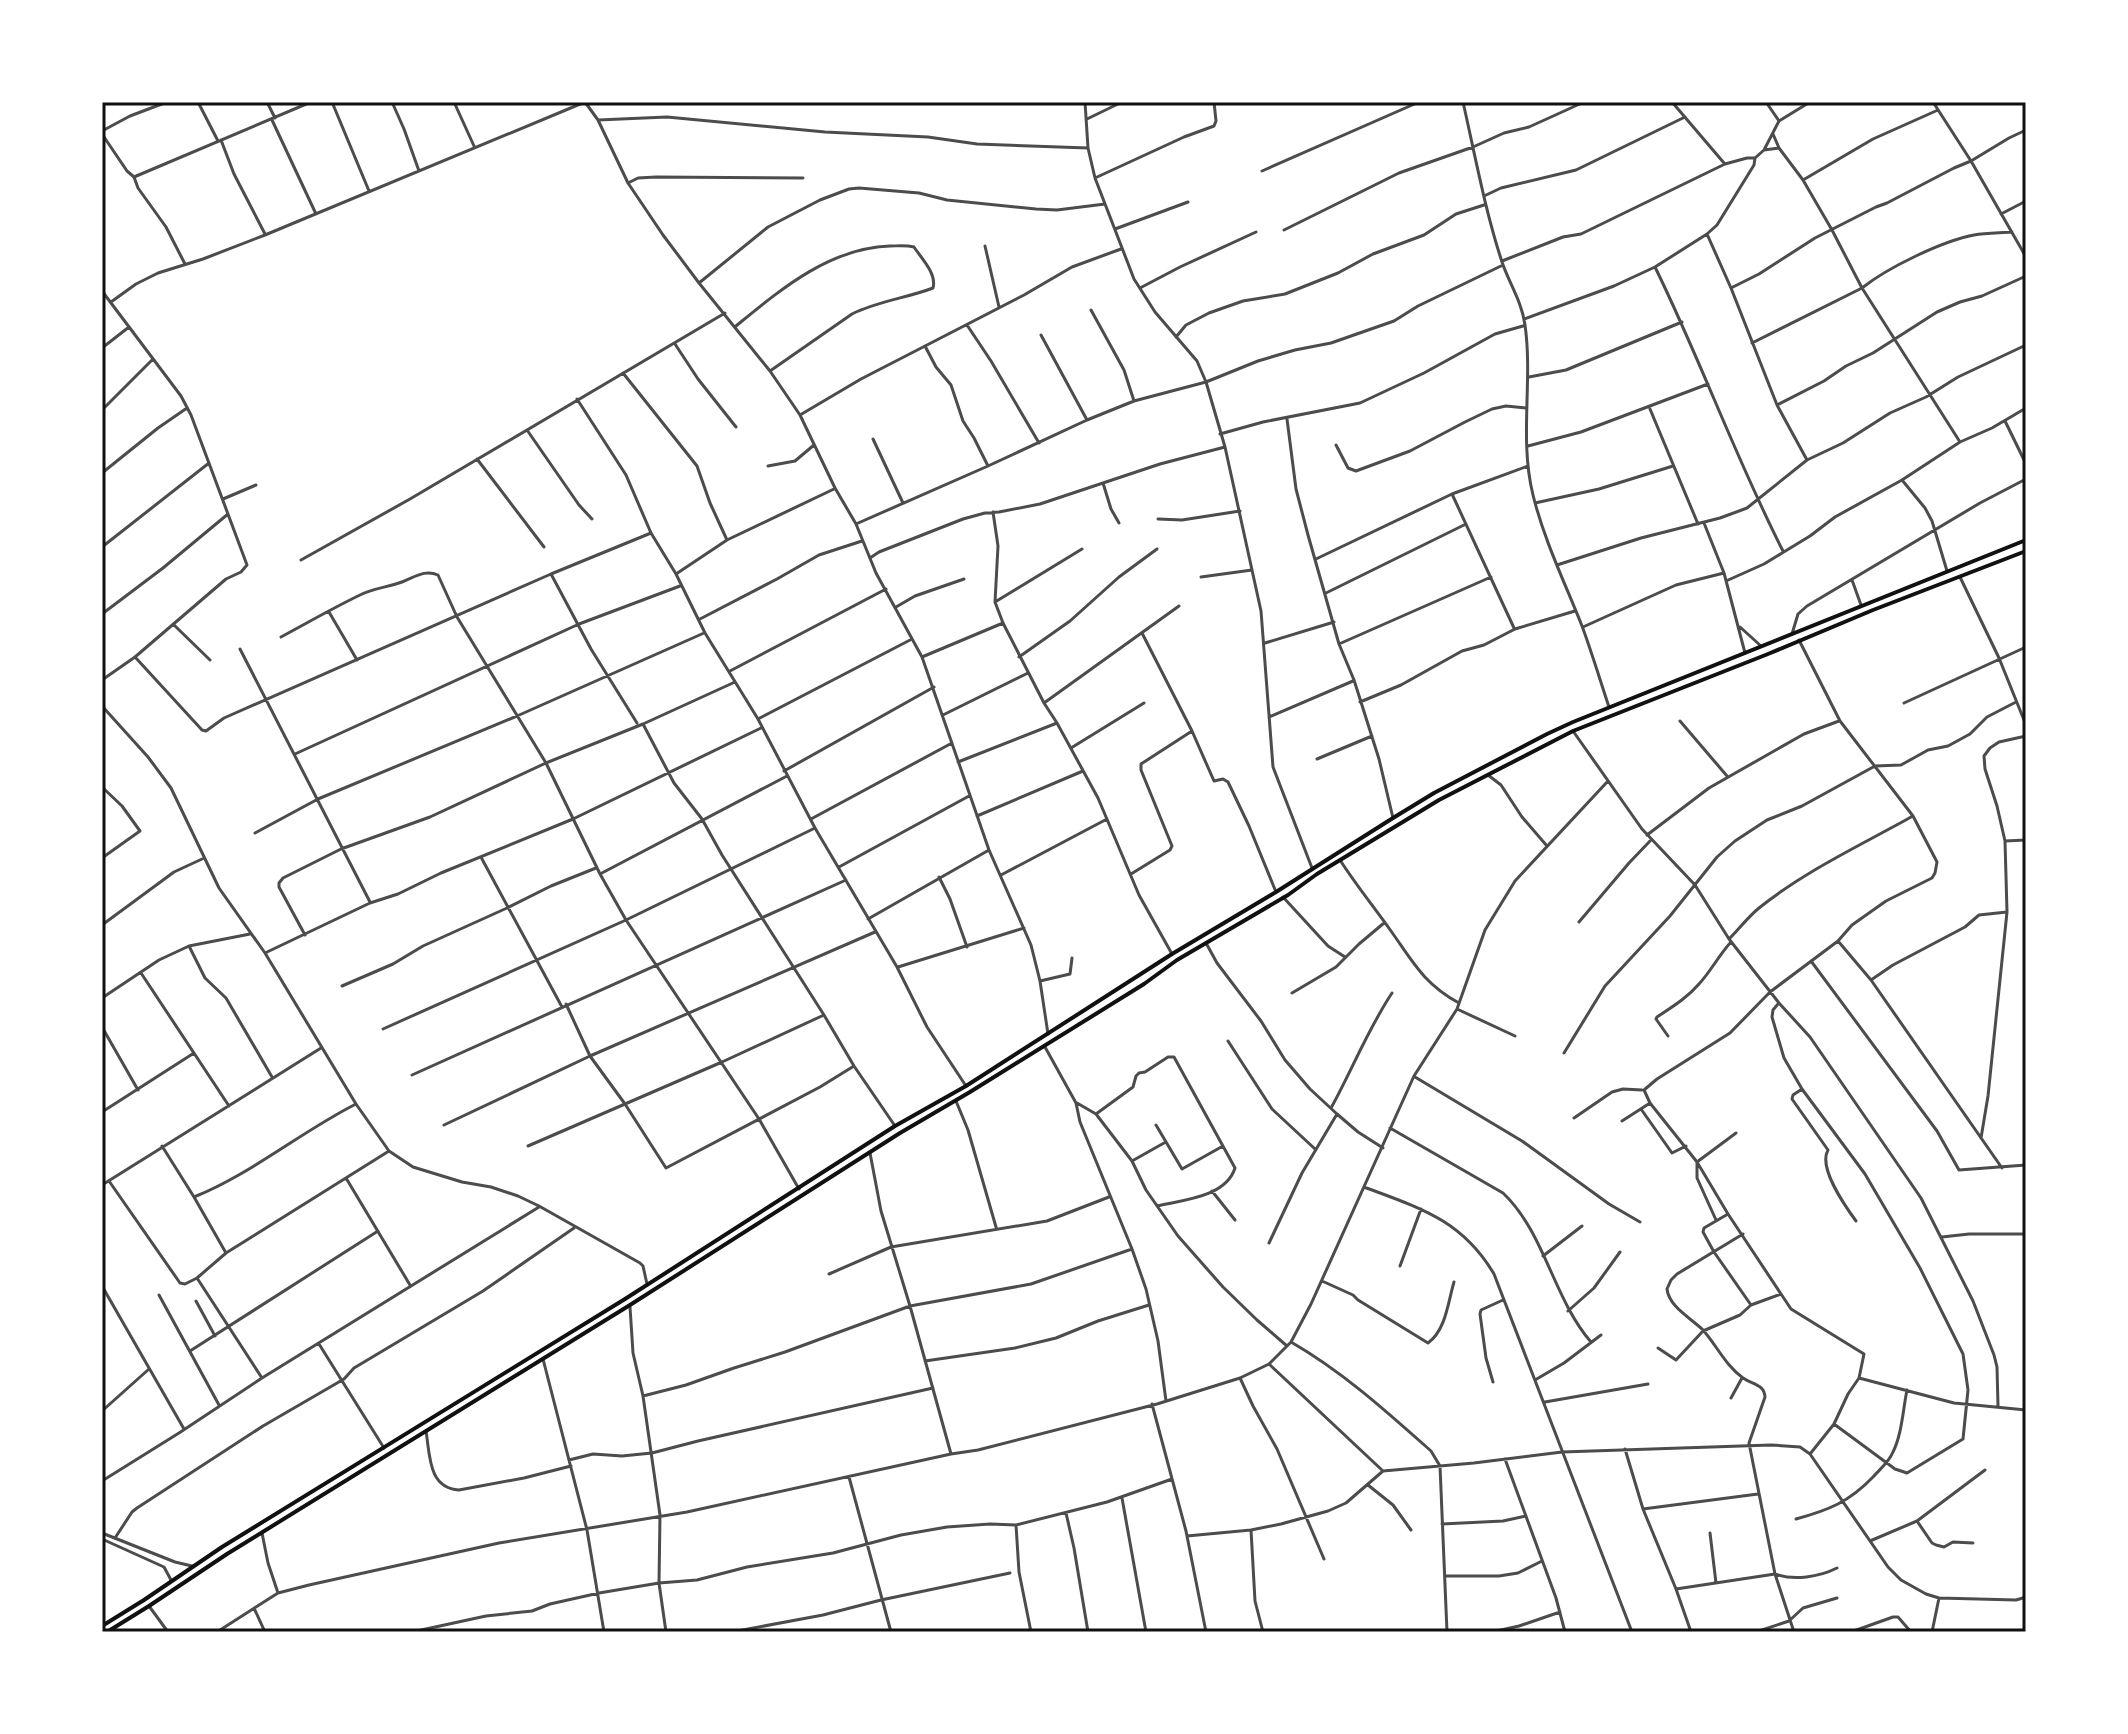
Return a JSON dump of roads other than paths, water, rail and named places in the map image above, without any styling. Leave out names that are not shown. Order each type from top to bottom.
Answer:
[{"type":"highway","points":[[102,1626],[192,1566],[625,1299],[895,1126],[966,1086],[1172,954],[1434,793],[1547,734],[2026,540]]},
{"type":"highway","points":[[107,1632],[870,1152],[1439,800],[1573,731],[2026,551]]},
{"type":"street","points":[[167,102],[130,116],[102,133],[166,227],[185,264]]},
{"type":"street","points":[[198,102],[265,235]]},
{"type":"street","points":[[267,102],[316,214]]},
{"type":"street","points":[[134,177],[311,102]]},
{"type":"street","points":[[332,102],[370,192]]},
{"type":"street","points":[[392,102],[419,171]]},
{"type":"street","points":[[454,102],[474,147]]},
{"type":"street","points":[[111,302],[158,273],[265,235],[585,102],[598,120],[628,183],[699,283],[736,326],[800,415],[856,524],[934,687],[989,850],[1024,928],[1040,981],[1048,1034]]},
{"type":"street","points":[[1085,102],[1088,148],[1095,178],[1121,249],[1155,312],[1197,361],[1206,382],[1225,447],[1261,611],[1273,767],[1312,868]]},
{"type":"street","points":[[1087,119],[1122,102]]},
{"type":"street","points":[[1095,178],[1214,126],[1214,102]]},
{"type":"street","points":[[1262,171],[1419,102]]},
{"type":"street","points":[[1463,102],[1502,263],[1524,319],[1529,377],[1526,408],[1528,466],[1535,503],[1609,708]]},
{"type":"street","points":[[1284,230],[1399,173],[1495,136],[1529,127],[1584,102]]},
{"type":"street","points":[[1672,102],[1725,164]]},
{"type":"street","points":[[1766,102],[1779,121]]},
{"type":"street","points":[[1524,319],[1614,286],[1655,267],[1707,234],[1717,225],[1779,121],[1810,102]]},
{"type":"street","points":[[1941,102],[1934,103],[2026,257]]},
{"type":"street","points":[[1803,180],[1873,139],[1938,110]]},
{"type":"street","points":[[598,120],[667,117],[825,132],[928,137],[977,144],[1088,148]]},
{"type":"street","points":[[1484,196],[1501,188],[1576,170],[1685,117]]},
{"type":"street","points":[[1731,288],[1815,238],[1971,161],[2026,130]]},
{"type":"street","points":[[1773,134],[1832,230],[1862,288],[1960,442]]},
{"type":"street","points":[[1764,150],[1779,148]]},
{"type":"street","points":[[856,524],[1134,401],[1206,382],[1258,361],[1331,343],[1394,321],[1502,263],[1563,237],[1581,234],[1725,164],[1755,158]]},
{"type":"street","points":[[628,183],[638,178],[656,177],[803,178]]},
{"type":"street","points":[[699,283],[768,227],[849,189],[919,193],[947,200],[1036,209],[1057,210],[1105,204]]},
{"type":"street","points":[[2001,214],[2026,201]]},
{"type":"street","points":[[1115,229],[1188,202]]},
{"type":"street","points":[[1176,337],[1186,325],[1209,313],[1243,301],[1285,294],[1338,273],[1373,254],[1424,235],[1456,214],[1486,204]]},
{"type":"street","points":[[1140,288],[1256,232]]},
{"type":"street","points":[[1752,343],[1952,240],[2012,232]]},
{"type":"street","points":[[1707,234],[1777,405],[1807,460]]},
{"type":"street","points":[[985,246],[999,307]]},
{"type":"street","points":[[736,326],[778,291],[818,266],[877,247],[914,247],[933,276],[933,288],[852,314],[770,371]]},
{"type":"street","points":[[800,415],[861,379],[1072,267],[1121,249]]},
{"type":"street","points":[[1655,267],[1682,322],[1757,501],[1784,552]]},
{"type":"street","points":[[1777,405],[1873,353],[1950,305],[1982,296],[2026,276]]},
{"type":"street","points":[[102,291],[181,396],[247,565],[241,572],[226,579],[135,657],[102,680]]},
{"type":"street","points":[[1091,310],[1124,370],[1134,401]]},
{"type":"street","points":[[301,560],[725,313]]},
{"type":"street","points":[[1529,377],[1566,370],[1682,322]]},
{"type":"street","points":[[967,325],[1039,443]]},
{"type":"street","points":[[1220,434],[1263,422],[1360,403],[1424,373],[1495,334],[1525,326]]},
{"type":"street","points":[[102,348],[129,327]]},
{"type":"street","points":[[1041,335],[1087,420]]},
{"type":"street","points":[[675,344],[736,427]]},
{"type":"street","points":[[1557,565],[1747,508],[1807,460],[1843,443],[1890,413],[1926,397],[1958,377],[2026,345]]},
{"type":"street","points":[[925,346],[936,367],[951,385],[963,421],[988,466]]},
{"type":"street","points":[[102,410],[153,359]]},
{"type":"street","points":[[623,373],[697,466],[727,540]]},
{"type":"street","points":[[1528,446],[1581,432],[1708,384]]},
{"type":"street","points":[[577,399],[626,475],[651,533],[676,574],[705,633],[758,719],[815,828],[897,967],[927,1027],[966,1086]]},
{"type":"street","points":[[1336,445],[1348,468],[1356,471],[1410,451],[1492,409],[1506,406],[1526,408]]},
{"type":"street","points":[[102,473],[187,408]]},
{"type":"street","points":[[1650,408],[1698,524]]},
{"type":"street","points":[[1726,581],[1764,564],[1960,442],[2026,408]]},
{"type":"street","points":[[1287,419],[1296,489],[1339,644],[1379,759],[1393,818]]},
{"type":"street","points":[[2005,420],[2026,464]]},
{"type":"street","points":[[527,430],[592,519]]},
{"type":"street","points":[[873,439],[903,503]]},
{"type":"street","points":[[768,466],[795,461],[815,444]]},
{"type":"street","points":[[870,558],[963,519],[1040,504],[1160,464],[1225,447]]},
{"type":"street","points":[[477,459],[544,547]]},
{"type":"street","points":[[102,547],[209,463]]},
{"type":"street","points":[[1315,559],[1452,494],[1528,466]]},
{"type":"street","points":[[1535,503],[1599,489],[1673,466]]},
{"type":"street","points":[[1792,634],[1798,614],[1807,606],[2026,479]]},
{"type":"street","points":[[1902,480],[1925,508],[1935,529],[1947,571]]},
{"type":"street","points":[[1103,483],[1113,515],[1119,523]]},
{"type":"street","points":[[223,499],[256,485]]},
{"type":"street","points":[[676,574],[727,540],[835,488]]},
{"type":"street","points":[[1452,494],[1515,629]]},
{"type":"street","points":[[1158,519],[1182,520],[1240,511]]},
{"type":"street","points":[[993,512],[998,546],[995,602],[1003,623],[1083,771],[1139,895],[1172,954]]},
{"type":"street","points":[[102,614],[228,514]]},
{"type":"street","points":[[1704,523],[1724,573],[1745,654]]},
{"type":"street","points":[[1326,593],[1466,524]]},
{"type":"street","points":[[135,657],[202,730],[210,729],[224,718],[651,533]]},
{"type":"street","points":[[699,619],[819,555],[862,541]]},
{"type":"street","points":[[995,602],[1082,549]]},
{"type":"street","points":[[1019,657],[1070,621],[1119,577],[1157,549]]},
{"type":"street","points":[[1201,577],[1253,570]]},
{"type":"street","points":[[281,637],[377,588],[399,583],[417,574],[431,572],[438,575],[457,617],[546,763],[626,920],[759,1119],[799,1189]]},
{"type":"street","points":[[1582,627],[1676,585],[1724,573]]},
{"type":"street","points":[[551,574],[607,675],[674,783],[702,819],[854,1066],[895,1126]]},
{"type":"street","points":[[1339,644],[1491,577]]},
{"type":"street","points":[[1960,577],[1999,658],[2026,725]]},
{"type":"street","points":[[896,607],[915,596],[964,579]]},
{"type":"street","points":[[1852,580],[1861,605]]},
{"type":"street","points":[[295,754],[579,624],[680,586]]},
{"type":"street","points":[[730,671],[886,589]]},
{"type":"street","points":[[1044,703],[1179,606]]},
{"type":"street","points":[[1360,702],[1401,685],[1462,651],[1484,645],[1515,629],[1575,611]]},
{"type":"street","points":[[329,612],[357,660]]},
{"type":"street","points":[[1264,643],[1334,622]]},
{"type":"street","points":[[922,657],[1003,623]]},
{"type":"street","points":[[173,624],[210,660]]},
{"type":"street","points":[[1740,627],[1762,646]]},
{"type":"street","points":[[255,833],[318,799],[705,633]]},
{"type":"street","points":[[1142,633],[1214,781],[1223,779],[1228,782],[1276,892]]},
{"type":"street","points":[[758,719],[912,639]]},
{"type":"street","points":[[1574,1118],[1612,1092],[1644,1090],[1730,1033],[1770,992],[1838,941],[1852,925],[1886,901],[1932,878],[1935,873],[1937,862],[1913,816],[1840,721],[1799,640]]},
{"type":"street","points":[[1904,703],[2026,647]]},
{"type":"street","points":[[240,649],[370,903]]},
{"type":"street","points":[[943,715],[1028,673]]},
{"type":"street","points":[[1269,717],[1354,680]]},
{"type":"street","points":[[305,935],[279,887],[280,880],[341,849],[430,817],[546,763],[735,682]]},
{"type":"street","points":[[784,771],[934,687]]},
{"type":"street","points":[[1564,1053],[1605,986],[1670,916],[1717,857],[1735,841],[1767,820],[1802,806],[1875,766],[1901,765],[1928,750],[1948,746],[1970,734],[1987,717],[2016,702]]},
{"type":"street","points":[[1071,748],[1144,703]]},
{"type":"street","points":[[102,706],[171,788],[219,888],[265,953],[356,1104],[389,1151],[413,1167],[491,1187],[539,1206],[640,1263],[647,1284]]},
{"type":"street","points":[[2021,711],[2026,709]]},
{"type":"street","points":[[1680,721],[1728,777]]},
{"type":"street","points":[[1647,835],[1709,788],[1804,734],[1840,721]]},
{"type":"street","points":[[958,762],[1057,723]]},
{"type":"street","points":[[265,953],[370,903],[573,819],[761,728]]},
{"type":"street","points":[[1131,874],[1172,846],[1141,764],[1192,731]]},
{"type":"street","points":[[1573,731],[1647,835],[1695,885],[1730,941],[1810,1037],[1921,1198],[1973,1301],[1994,1355],[1998,1406]]},
{"type":"street","points":[[1317,759],[1372,736]]},
{"type":"street","points":[[1981,1138],[2007,912],[2005,841],[1984,756],[1999,742],[2026,736]]},
{"type":"street","points":[[810,819],[952,743]]},
{"type":"street","points":[[977,816],[1083,771]]},
{"type":"street","points":[[1487,774],[1501,785],[1522,817],[1547,846]]},
{"type":"street","points":[[600,874],[787,776]]},
{"type":"street","points":[[217,1632],[278,1593],[499,1543],[687,1512],[978,1450],[1166,1401],[1240,1378],[1269,1364],[1291,1342],[1414,1076],[1457,1009],[1485,930],[1515,881],[1608,781]]},
{"type":"street","points":[[102,787],[122,806],[140,831],[102,858]]},
{"type":"street","points":[[839,867],[969,796]]},
{"type":"street","points":[[1668,1036],[1657,1017],[1687,997],[1756,911],[1779,893],[1840,856],[1913,816]]},
{"type":"street","points":[[1001,875],[1107,819]]},
{"type":"street","points":[[383,1029],[626,920],[815,828]]},
{"type":"street","points":[[1579,922],[1652,840]]},
{"type":"street","points":[[2005,841],[2026,840]]},
{"type":"street","points":[[868,919],[989,850]]},
{"type":"street","points":[[481,857],[590,1056],[666,1168],[854,1066]]},
{"type":"street","points":[[102,925],[174,872],[204,858]]},
{"type":"street","points":[[1340,860],[1411,962],[1438,990],[1459,1003]]},
{"type":"street","points":[[342,986],[597,867]]},
{"type":"street","points":[[939,877],[967,947]]},
{"type":"street","points":[[412,1075],[846,880]]},
{"type":"street","points":[[1283,897],[1328,946],[1345,957]]},
{"type":"street","points":[[1871,980],[1965,927],[1979,915],[2007,912]]},
{"type":"street","points":[[1292,993],[1325,975],[1385,923]]},
{"type":"street","points":[[897,967],[1024,928]]},
{"type":"street","points":[[444,1125],[590,1056],[875,932]]},
{"type":"street","points":[[102,998],[159,960],[189,946],[250,934]]},
{"type":"street","points":[[1838,941],[1871,980],[2002,1168]]},
{"type":"street","points":[[1206,943],[1285,1060],[1310,1089],[1358,1132],[1383,1148]]},
{"type":"street","points":[[189,946],[205,978],[223,994],[273,1078]]},
{"type":"street","points":[[1040,981],[1070,974],[1072,958]]},
{"type":"street","points":[[1811,961],[1937,1131],[1959,1170],[2026,1165]]},
{"type":"street","points":[[140,972],[229,1106]]},
{"type":"street","points":[[1331,1108],[1352,1071],[1369,1031],[1392,993]]},
{"type":"street","points":[[1779,1003],[1772,1017],[1784,1058],[1802,1089],[1865,1174],[1940,1306],[1963,1354],[1968,1378],[1963,1439],[1907,1473],[1895,1469],[1834,1424]]},
{"type":"street","points":[[1457,1009],[1515,1036]]},
{"type":"street","points":[[528,1146],[824,1015]]},
{"type":"street","points":[[102,1027],[138,1090]]},
{"type":"street","points":[[1228,1041],[1272,1109],[1315,1149]]},
{"type":"street","points":[[1045,1046],[1076,1103],[1080,1122],[1132,1249],[1150,1305],[1166,1401]]},
{"type":"street","points":[[102,1185],[321,1048]]},
{"type":"street","points":[[102,1112],[194,1053]]},
{"type":"street","points":[[1096,1114],[1133,1087],[1139,1073],[1168,1057],[1174,1057],[1234,1164],[1234,1171],[1227,1183],[1212,1191],[1157,1206]]},
{"type":"street","points":[[1414,1076],[1522,1141],[1609,1204],[1640,1222]]},
{"type":"street","points":[[1802,1089],[1792,1099],[1829,1151],[1825,1162],[1839,1197],[1856,1221]]},
{"type":"street","points":[[1644,1090],[1650,1103],[1697,1162],[1791,1309],[1862,1351],[1865,1358],[1859,1378],[1834,1424],[1810,1454]]},
{"type":"street","points":[[956,1101],[997,1228]]},
{"type":"street","points":[[1076,1103],[1096,1114],[1132,1161],[1146,1190],[1178,1236],[1223,1287],[1287,1346]]},
{"type":"street","points":[[1622,1121],[1650,1103]]},
{"type":"street","points":[[194,1197],[356,1104]]},
{"type":"street","points":[[1641,1109],[1672,1153],[1686,1146]]},
{"type":"street","points":[[1649,1122],[1659,1113]]},
{"type":"street","points":[[1269,1243],[1302,1173],[1337,1114]]},
{"type":"street","points":[[1156,1125],[1182,1169],[1223,1146]]},
{"type":"street","points":[[1390,1128],[1503,1193],[1514,1204],[1543,1256],[1568,1311],[1591,1342]]},
{"type":"street","points":[[1716,1220],[1696,1173],[1697,1162],[1736,1133]]},
{"type":"street","points":[[1132,1161],[1165,1142]]},
{"type":"street","points":[[162,1146],[226,1253]]},
{"type":"street","points":[[109,1181],[180,1283],[185,1284],[197,1278],[226,1253],[389,1151]]},
{"type":"street","points":[[870,1152],[881,1211],[951,1454]]},
{"type":"street","points":[[346,1178],[410,1285]]},
{"type":"street","points":[[1704,1190],[1711,1185]]},
{"type":"street","points":[[1364,1187],[1442,1220],[1477,1248],[1494,1274],[1632,1632]]},
{"type":"street","points":[[1212,1191],[1235,1220]]},
{"type":"street","points":[[829,1274],[891,1247],[1047,1221],[1110,1196]]},
{"type":"street","points":[[102,1481],[539,1206]]},
{"type":"street","points":[[1400,1266],[1421,1209]]},
{"type":"street","points":[[1728,1214],[1704,1228],[1703,1232],[1751,1305]]},
{"type":"street","points":[[1543,1256],[1582,1226]]},
{"type":"street","points":[[115,1538],[137,1508],[252,1433],[343,1380],[354,1368],[483,1291],[575,1227]]},
{"type":"street","points":[[190,1351],[378,1231]]},
{"type":"street","points":[[1743,1234],[1677,1274],[1667,1289],[1670,1300],[1703,1331],[1732,1368],[1765,1392],[1749,1445],[1775,1574],[1794,1632]]},
{"type":"street","points":[[1942,1237],[2026,1234]]},
{"type":"street","points":[[643,1396],[785,1352],[910,1306],[1031,1284],[1132,1249]]},
{"type":"street","points":[[1568,1311],[1594,1288],[1620,1252]]},
{"type":"street","points":[[197,1278],[262,1378]]},
{"type":"street","points":[[1321,1280],[1353,1295],[1428,1343],[1433,1340],[1445,1318],[1454,1282]]},
{"type":"street","points":[[103,1289],[184,1429]]},
{"type":"street","points":[[1658,1348],[1676,1360],[1703,1331],[1740,1315],[1751,1305],[1781,1294]]},
{"type":"street","points":[[159,1295],[219,1405]]},
{"type":"street","points":[[1493,1382],[1480,1314],[1481,1310],[1503,1300]]},
{"type":"street","points":[[196,1301],[215,1336]]},
{"type":"street","points":[[630,1305],[633,1353],[643,1396],[660,1515],[659,1583],[666,1632]]},
{"type":"street","points":[[925,1361],[1015,1348],[1056,1338],[1150,1305]]},
{"type":"street","points":[[1535,1380],[1601,1335]]},
{"type":"street","points":[[1291,1342],[1322,1360],[1368,1394],[1431,1451],[1440,1466],[1447,1632]]},
{"type":"street","points":[[319,1344],[384,1448]]},
{"type":"street","points":[[543,1359],[587,1530],[604,1632]]},
{"type":"street","points":[[1269,1364],[1383,1471]]},
{"type":"street","points":[[102,1409],[149,1369]]},
{"type":"street","points":[[1240,1378],[1277,1449],[1324,1559]]},
{"type":"street","points":[[1731,1398],[1742,1378]]},
{"type":"street","points":[[1859,1378],[1967,1405],[2026,1410]]},
{"type":"street","points":[[1545,1402],[1648,1384]]},
{"type":"street","points":[[569,1460],[593,1454],[622,1456],[652,1453],[933,1388]]},
{"type":"street","points":[[1796,1519],[1843,1503],[1887,1462],[1895,1450],[1907,1390]]},
{"type":"street","points":[[1152,1404],[1187,1536],[1206,1632]]},
{"type":"street","points":[[426,1431],[434,1476],[451,1490],[524,1478],[571,1466]]},
{"type":"street","points":[[1187,1536],[1251,1530],[1306,1518],[1346,1503],[1383,1471],[1562,1452],[1749,1445],[1800,1447],[1810,1454],[1829,1479],[1888,1567],[1901,1580],[1939,1598],[2016,1600],[2026,1597]]},
{"type":"street","points":[[1625,1449],[1643,1509],[1691,1632]]},
{"type":"street","points":[[1505,1459],[1543,1561],[1565,1632]]},
{"type":"street","points":[[1870,1541],[1917,1521],[1985,1470]]},
{"type":"street","points":[[849,1477],[891,1632]]},
{"type":"street","points":[[412,1632],[486,1616],[532,1611],[599,1593],[697,1580],[747,1567],[833,1553],[901,1535],[947,1527],[1016,1525],[1122,1498],[1172,1479]]},
{"type":"street","points":[[1368,1485],[1393,1505],[1411,1530]]},
{"type":"street","points":[[1643,1509],[1759,1494]]},
{"type":"street","points":[[1122,1498],[1146,1632]]},
{"type":"street","points":[[1066,1513],[1088,1632]]},
{"type":"street","points":[[1442,1524],[1503,1521],[1526,1516]]},
{"type":"street","points":[[1917,1521],[1936,1545],[1944,1547],[1953,1542],[1973,1543]]},
{"type":"street","points":[[1016,1525],[1019,1572],[1029,1632]]},
{"type":"street","points":[[1251,1530],[1255,1601],[1263,1632]]},
{"type":"street","points":[[102,1533],[192,1566]]},
{"type":"street","points":[[262,1533],[278,1593]]},
{"type":"street","points":[[1710,1533],[1716,1583]]},
{"type":"street","points":[[102,1539],[164,1567],[171,1580]]},
{"type":"street","points":[[1445,1576],[1499,1576],[1518,1573],[1543,1561]]},
{"type":"street","points":[[1676,1589],[1775,1574],[1811,1576],[1837,1568]]},
{"type":"street","points":[[732,1632],[1010,1573]]},
{"type":"street","points":[[1756,1632],[1789,1621],[1803,1608],[1837,1598]]},
{"type":"street","points":[[1932,1632],[1939,1598]]},
{"type":"street","points":[[149,1606],[168,1632]]},
{"type":"street","points":[[254,1608],[265,1632]]},
{"type":"street","points":[[1492,1632],[1560,1612]]},
{"type":"street","points":[[1851,1632],[1893,1617],[1898,1617],[1911,1632]]},
{"type":"street","points":[[2025,1632],[2026,1623]]}]
